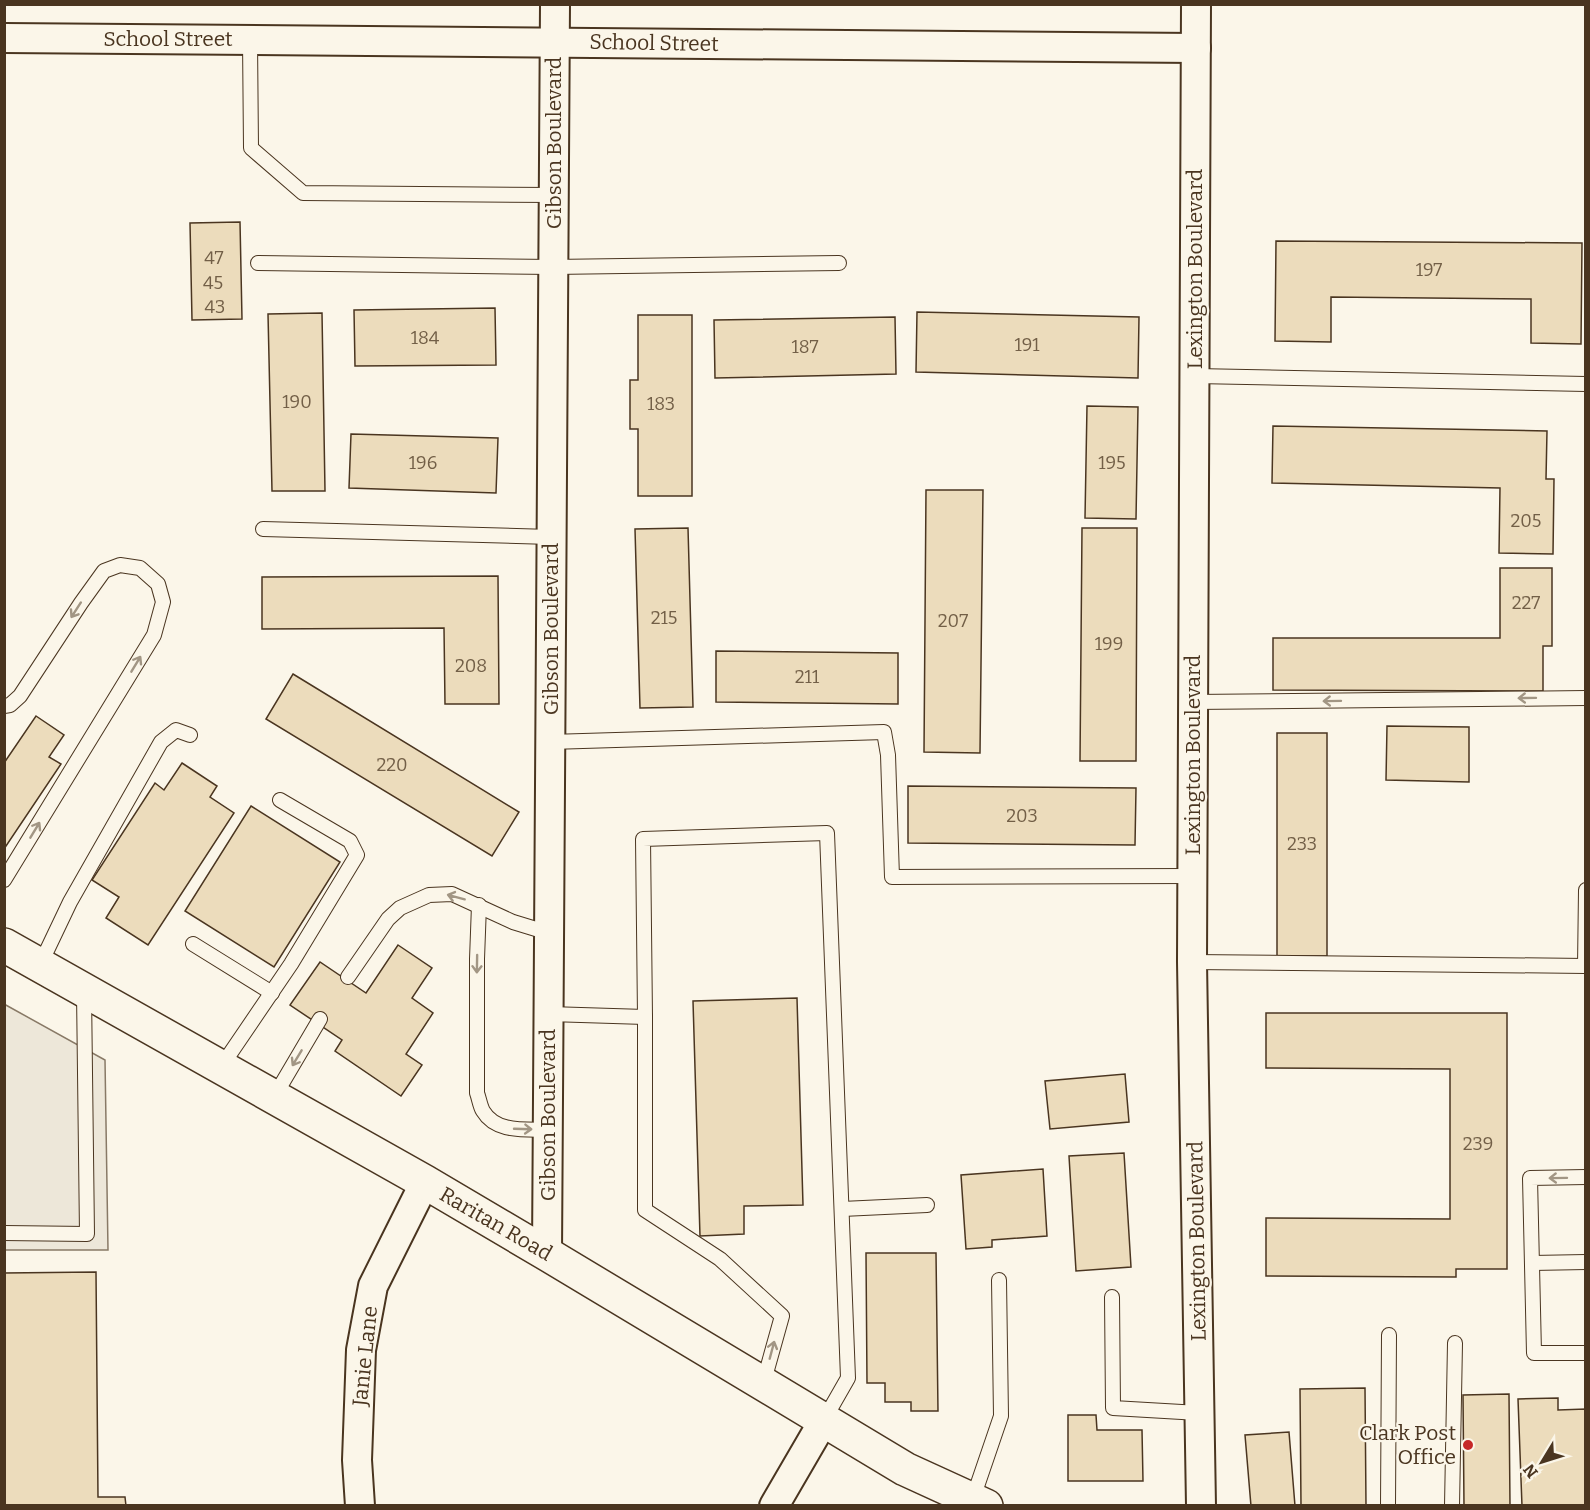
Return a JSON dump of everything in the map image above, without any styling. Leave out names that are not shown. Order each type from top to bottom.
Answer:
[{"type":"main road","name":"Raritan Road","points":[[4,945],[424,1182],[905,1469],[976,1503]]},
{"type":"street","name":"Gibson Boulevard","points":[[547,1254],[555,4]]},
{"type":"street","name":"Lexington Boulevard","points":[[1196,4],[1192,962],[1201,1506]]},
{"type":"street","name":"School Street","points":[[4,38],[1196,48]]},
{"type":"street","name":"Janie Lane","points":[[360,1506],[357,1460],[361,1350],[373,1286],[424,1182]]},
{"type":"street","points":[[774,1506],[824,1420]]},
{"type":"lane","points":[[250,40],[251,148],[303,193],[554,195]]},
{"type":"lane","points":[[258,263],[553,267],[839,263]]},
{"type":"lane","points":[[1195,376],[1586,384]]},
{"type":"lane","points":[[263,529],[551,537]]},
{"type":"lane","points":[[4,706],[10,705],[20,696],[104,571],[120,565],[140,568],[158,584],[163,602],[154,635],[4,880]]},
{"type":"lane","points":[[1193,702],[1586,698]]},
{"type":"lane","points":[[40,965],[70,902],[161,742],[176,730],[190,735]]},
{"type":"lane","points":[[550,742],[884,732],[888,754],[892,877],[1192,876]]},
{"type":"lane","points":[[221,1067],[291,964],[357,855],[350,841],[280,800]]},
{"type":"lane","points":[[763,1384],[782,1316],[720,1259],[645,1210],[643,839],[827,833],[848,1378],[824,1420]]},
{"type":"lane","points":[[1192,962],[1585,966],[1586,891]]},
{"type":"lane","points":[[348,976],[388,920],[400,908],[429,895],[452,894],[513,922],[549,933]]},
{"type":"lane","points":[[479,905],[477,1093],[482,1110],[495,1123],[508,1128],[548,1130]]},
{"type":"lane","points":[[193,944],[272,993]]},
{"type":"lane","points":[[4,1233],[87,1234],[84,990]]},
{"type":"lane","points":[[549,1014],[645,1017]]},
{"type":"lane","points":[[274,1097],[320,1019]]},
{"type":"lane","points":[[1586,1177],[1530,1178],[1534,1353],[1586,1353]]},
{"type":"lane","points":[[842,1209],[927,1205]]},
{"type":"lane","points":[[1532,1263],[1586,1262]]},
{"type":"lane","points":[[976,1503],[1001,1416],[999,1280]]},
{"type":"lane","points":[[1112,1296],[1113,1407],[1199,1413]]},
{"type":"lane","points":[[1388,1506],[1389,1335]]},
{"type":"lane","points":[[1452,1506],[1455,1343]]},
{"type":"shaded area","points":[[4,1004],[105,1060],[108,1250],[5,1250]]},
{"type":"building","points":[[240,222],[242,319],[192,320],[190,223]]},
{"type":"building","points":[[1276,241],[1582,243],[1581,344],[1531,343],[1531,299],[1331,297],[1331,342],[1275,341]]},
{"type":"building","points":[[495,308],[496,365],[355,366],[354,310]]},
{"type":"building","points":[[917,312],[1139,317],[1138,378],[916,372]]},
{"type":"building","points":[[322,313],[325,491],[272,491],[268,314]]},
{"type":"building","points":[[638,315],[692,315],[692,496],[638,496],[638,429],[630,429],[630,380],[638,380]]},
{"type":"building","points":[[895,317],[896,374],[715,378],[714,320]]},
{"type":"building","points":[[1087,406],[1138,407],[1136,519],[1085,518]]},
{"type":"building","points":[[1273,426],[1547,431],[1546,479],[1554,479],[1553,554],[1499,553],[1500,488],[1272,483]]},
{"type":"building","points":[[351,434],[498,438],[496,493],[349,488]]},
{"type":"building","points":[[926,490],[983,490],[980,753],[924,752]]},
{"type":"building","points":[[688,528],[693,707],[640,708],[635,529]]},
{"type":"building","points":[[1082,528],[1137,528],[1136,761],[1080,761]]},
{"type":"building","points":[[1500,568],[1552,568],[1552,646],[1543,646],[1543,691],[1273,690],[1273,638],[1500,638]]},
{"type":"building","points":[[498,576],[499,704],[445,704],[444,628],[262,629],[262,577]]},
{"type":"building","points":[[716,651],[898,653],[898,704],[716,702]]},
{"type":"building","points":[[293,674],[519,812],[492,856],[266,719]]},
{"type":"building","points":[[36,716],[64,735],[49,757],[61,764],[4,849],[4,763]]},
{"type":"building","points":[[1387,726],[1469,727],[1469,782],[1386,780]]},
{"type":"building","points":[[1277,733],[1327,733],[1327,956],[1277,956]]},
{"type":"building","points":[[182,763],[217,786],[210,797],[234,813],[148,945],[106,918],[119,897],[92,880],[155,783],[164,790]]},
{"type":"building","points":[[908,786],[1136,788],[1135,845],[908,843]]},
{"type":"building","points":[[251,806],[340,862],[274,967],[185,911]]},
{"type":"building","points":[[398,945],[432,968],[412,998],[433,1013],[406,1054],[422,1065],[401,1096],[335,1051],[342,1040],[290,1005],[320,962],[366,993]]},
{"type":"building","points":[[797,998],[803,1205],[744,1206],[744,1234],[700,1236],[693,1001]]},
{"type":"building","points":[[1266,1013],[1507,1013],[1507,1269],[1456,1269],[1456,1277],[1266,1276],[1266,1218],[1450,1219],[1450,1069],[1266,1068]]},
{"type":"building","points":[[1125,1074],[1129,1122],[1050,1129],[1045,1081]]},
{"type":"building","points":[[1124,1153],[1131,1267],[1076,1271],[1069,1156]]},
{"type":"building","points":[[1043,1169],[1047,1236],[992,1240],[992,1247],[966,1249],[961,1175]]},
{"type":"building","points":[[866,1253],[936,1253],[938,1411],[911,1411],[911,1402],[885,1402],[885,1383],[867,1383]]},
{"type":"building","points":[[96,1272],[98,1497],[125,1497],[126,1506],[4,1506],[4,1273]]},
{"type":"building","points":[[1365,1388],[1366,1506],[1301,1506],[1300,1389]]},
{"type":"building","points":[[1509,1394],[1510,1506],[1464,1506],[1463,1395]]},
{"type":"building","points":[[1558,1398],[1558,1410],[1586,1409],[1586,1506],[1522,1506],[1518,1399]]},
{"type":"building","points":[[1068,1415],[1096,1415],[1097,1430],[1142,1430],[1143,1481],[1068,1481]]},
{"type":"building","points":[[1289,1432],[1295,1506],[1251,1506],[1245,1435]]},
{"type":"place","name":"Clark Post Office","points":[[1468,1445]]}]
